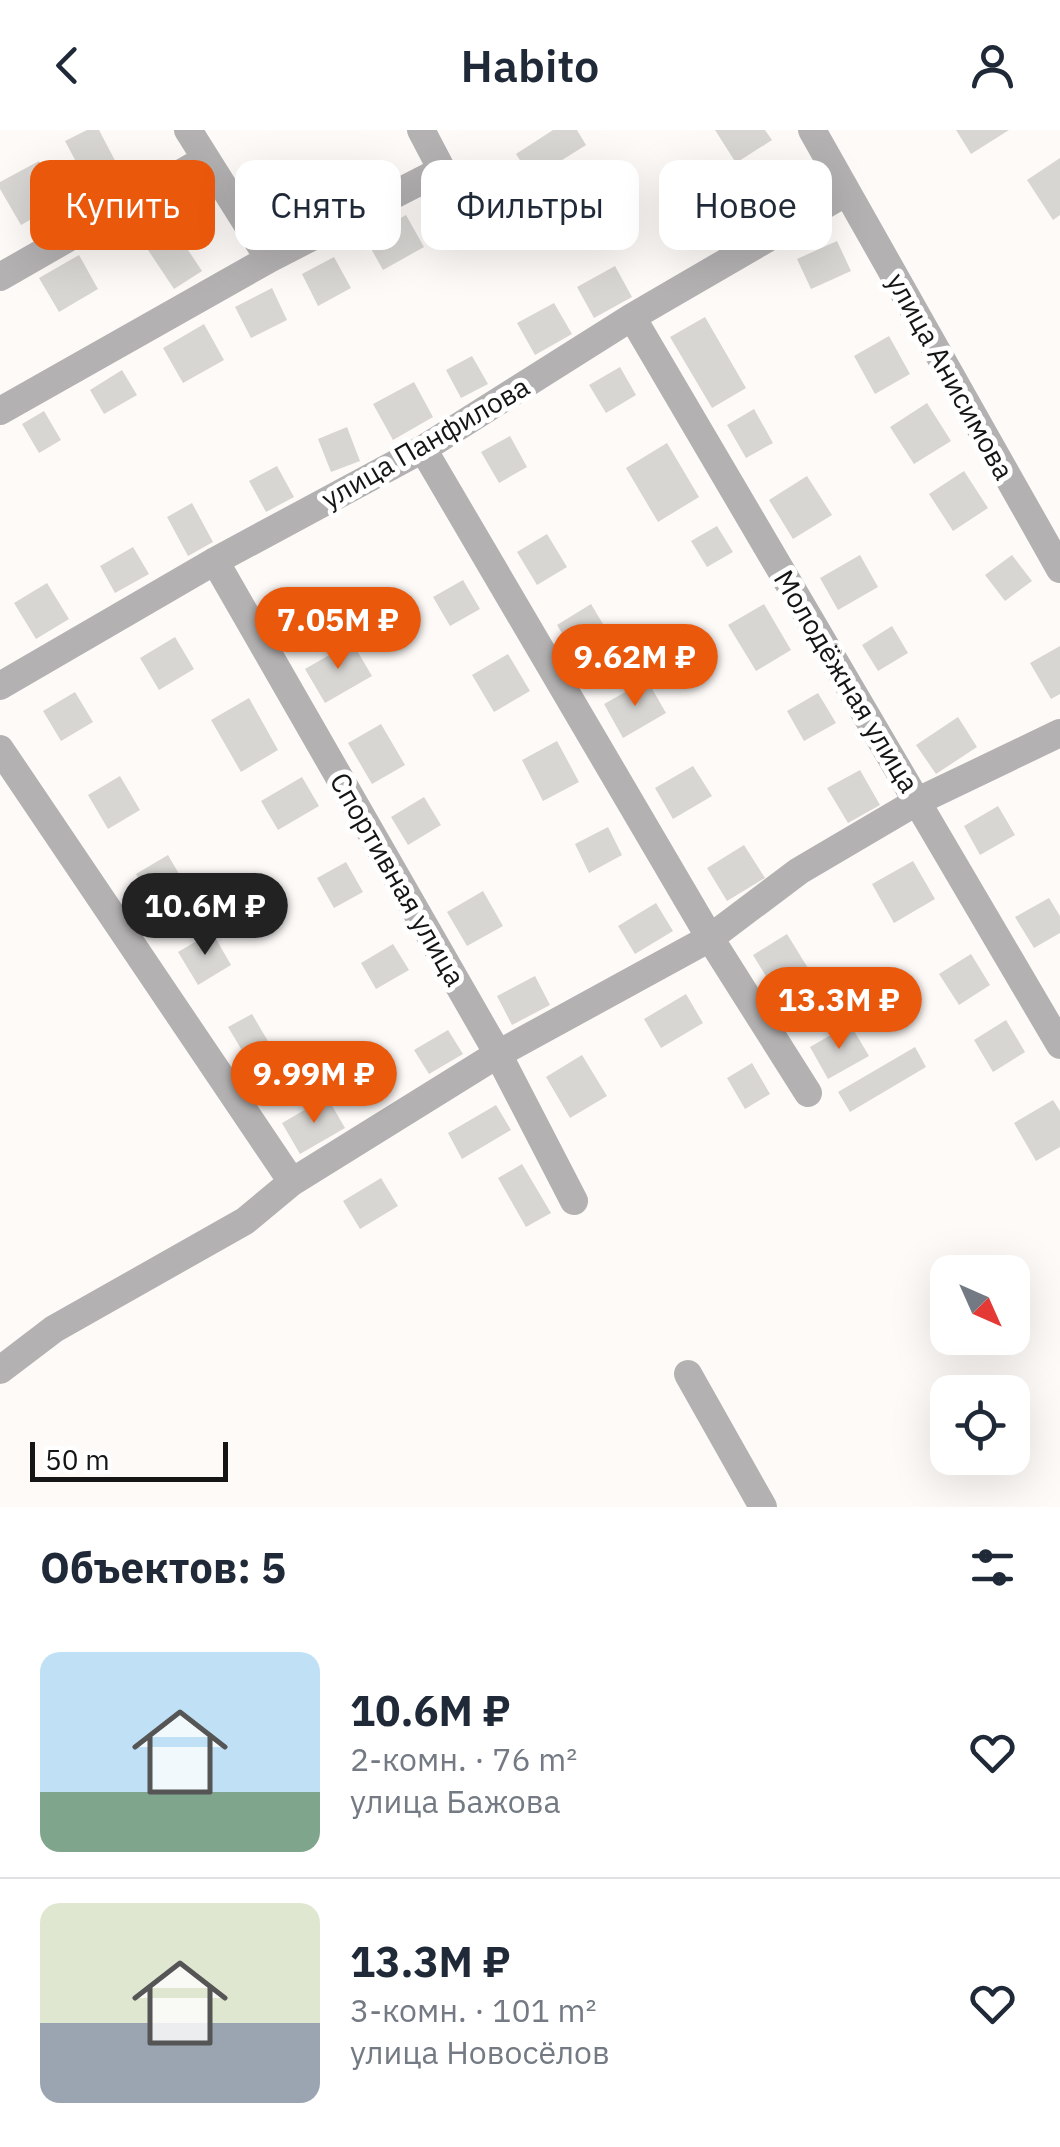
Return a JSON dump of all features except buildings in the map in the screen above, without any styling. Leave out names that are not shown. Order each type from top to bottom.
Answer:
[{"type":"street","points":[[188,130],[269,259]]},
{"type":"street","points":[[0,411],[269,259],[442,170],[422,130]]},
{"type":"street","name":"улица Анисимова","points":[[812,130],[1060,569]]},
{"type":"street","points":[[0,278],[206,158]]},
{"type":"street","name":"улица Панфилова","points":[[0,686],[215,560],[422,449],[632,317],[847,192]]},
{"type":"street","name":"Молодёжная улица","points":[[632,317],[1060,1045]]},
{"type":"street","points":[[422,449],[710,938],[808,1094]]},
{"type":"street","name":"Спортивная улица","points":[[215,560],[498,1054],[574,1201]]},
{"type":"street","points":[[0,1370],[54,1329],[244,1221],[292,1182],[498,1054],[710,938],[798,871],[918,800],[1060,733]]},
{"type":"street","points":[[0,749],[292,1182]]},
{"type":"street","points":[[688,1374],[763,1507]]}]
